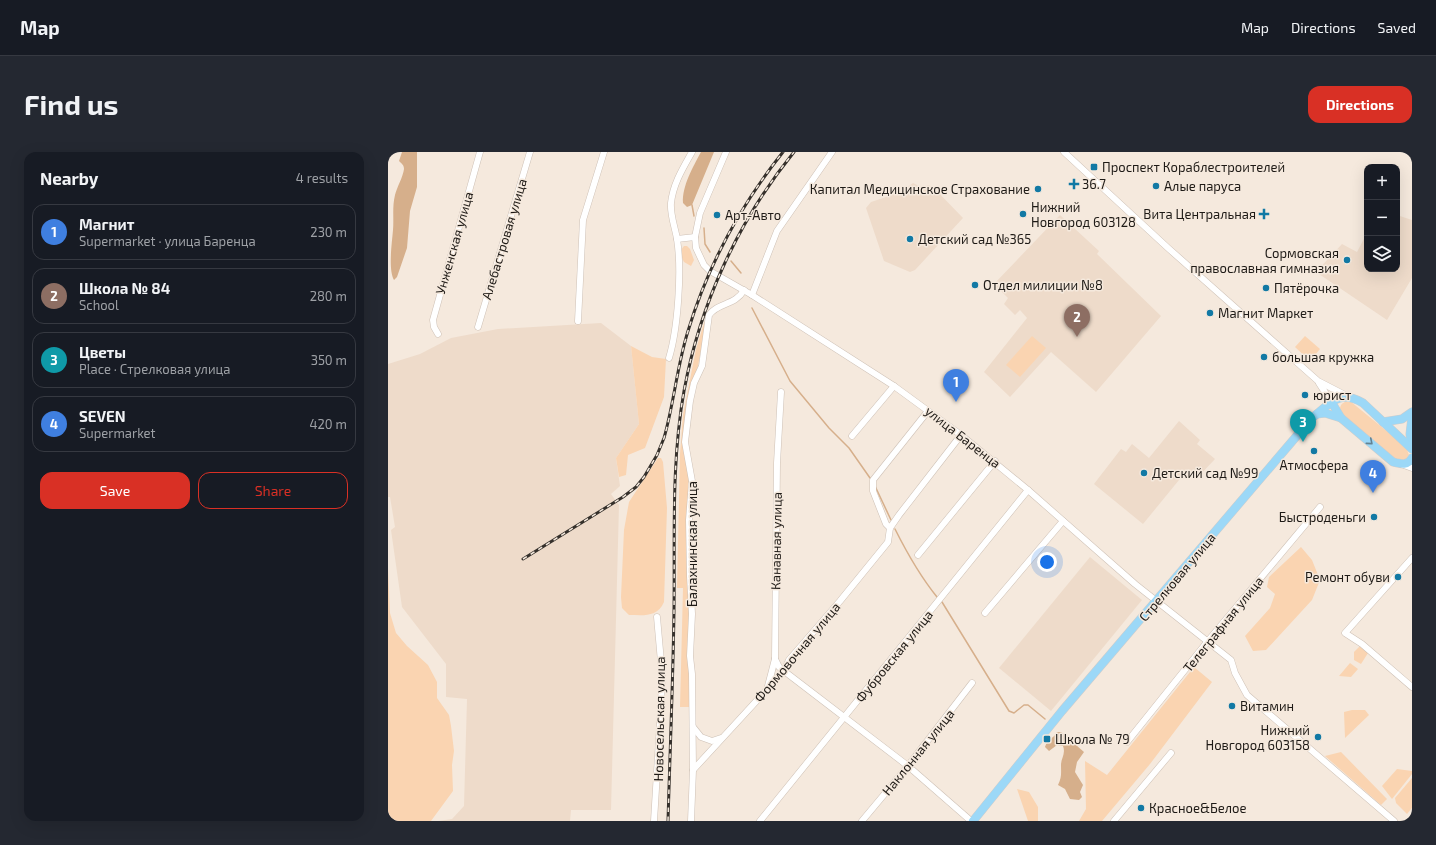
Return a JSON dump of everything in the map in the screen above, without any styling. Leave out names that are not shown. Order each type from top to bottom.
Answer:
[{"type":"main road","name":"Стрелковая улица","points":[[972,821],[1037,741],[1157,602],[1305,424],[1332,403],[1347,396]]},
{"type":"main road","points":[[1347,396],[1363,403],[1412,448]]},
{"type":"main road","points":[[1332,403],[1341,418],[1393,462],[1406,464],[1412,458]]},
{"type":"main road","points":[[1384,422],[1402,419],[1412,412]]},
{"type":"main road","points":[[1317,414],[1325,413],[1341,418]]},
{"type":"main road","points":[[1412,416],[1410,434],[1412,448]]},
{"type":"street","name":"Унженская улица","points":[[438,334],[434,327],[433,320],[480,152]]},
{"type":"street","name":"Алебастровая улица","points":[[478,327],[530,152]]},
{"type":"street","points":[[578,322],[583,220],[604,152]]},
{"type":"street","points":[[668,358],[675,339],[679,280],[677,239],[673,225],[671,203],[678,178],[692,152]]},
{"type":"street","points":[[677,239],[695,237],[703,206],[726,152]]},
{"type":"street","points":[[752,295],[777,231],[832,152]]},
{"type":"street","points":[[1066,154],[1168,248],[1318,381],[1347,396]]},
{"type":"street","name":"улица Баренца","points":[[695,237],[696,248],[704,265],[710,271],[744,290],[894,386],[995,461],[1157,602],[1230,660],[1247,695],[1394,821]]},
{"type":"street","name":"Балахнинская улица","points":[[691,821],[693,770],[690,656],[692,614],[689,520],[692,481],[685,442],[690,401],[694,383],[702,366],[709,315],[712,311],[736,300],[744,290]]},
{"type":"street","points":[[1318,381],[1332,403]]},
{"type":"street","points":[[852,436],[894,386]]},
{"type":"street","name":"Канавная улица","points":[[767,689],[772,675],[775,658],[777,463],[782,392]]},
{"type":"street","points":[[890,528],[886,524],[872,491],[873,480],[928,411]]},
{"type":"street","name":"Формовочная улица","points":[[693,770],[784,671],[789,660],[888,542],[890,528],[961,435]]},
{"type":"street","points":[[918,554],[995,461]]},
{"type":"street","points":[[1401,464],[1412,468]]},
{"type":"street","name":"Фубровская улица","points":[[760,821],[1028,490]]},
{"type":"street","name":"Телеграфная улица","points":[[1127,742],[1208,641],[1320,507]]},
{"type":"street","points":[[986,613],[1063,521]]},
{"type":"street","points":[[1412,558],[1345,633],[1374,654],[1412,687]]},
{"type":"street","name":"Новосельская улица","points":[[654,821],[662,707],[662,673],[657,617]]},
{"type":"street","points":[[775,658],[779,667],[908,766],[972,821]]},
{"type":"street","name":"Наклонная улица","points":[[862,821],[908,766],[972,683]]},
{"type":"street","points":[[692,726],[701,738],[712,741],[722,737]]},
{"type":"street","points":[[1114,821],[1171,753]]},
{"type":"shaded area","points":[[402,152],[417,152],[417,187],[410,211],[407,248],[397,277],[394,280],[391,269],[391,249],[394,199],[404,169],[399,161]]},
{"type":"shaded area","points":[[701,152],[714,152],[692,205],[687,207],[683,203],[684,190]]},
{"type":"shaded area","name":"Детский сад №365","points":[[913,183],[923,188],[928,185],[933,187],[963,218],[915,270],[910,272],[884,261],[866,208],[871,202],[901,192]]},
{"type":"shaded area","points":[[1060,215],[1099,251],[1097,254],[1161,316],[1096,392],[1051,352],[1010,397],[984,372],[1027,318],[1020,310],[1015,315],[1004,304],[1008,298],[994,284]]},
{"type":"shaded area","name":"Сормовская православная гимназия","points":[[1400,216],[1412,220],[1412,278],[1387,320],[1316,272],[1342,244],[1357,252],[1364,239],[1364,272],[1400,272]]},
{"type":"shaded area","points":[[684,246],[687,246],[690,249],[694,260],[691,266],[684,262],[682,258],[681,252]]},
{"type":"shaded area","points":[[707,319],[683,444],[689,472],[690,707],[680,707],[683,588],[677,588],[680,454],[683,415],[696,349],[704,323]]},
{"type":"shaded area","points":[[601,323],[631,346],[639,424],[616,458],[620,486],[611,494],[619,505],[611,810],[571,810],[570,821],[438,821],[452,819],[464,806],[467,699],[446,697],[446,664],[402,607],[391,530],[395,527],[390,497],[388,497],[388,364],[420,354],[451,338],[498,329]]},
{"type":"shaded area","points":[[1032,336],[1046,348],[1020,377],[1006,365]]},
{"type":"shaded area","points":[[1305,336],[1320,349],[1310,361],[1295,347]]},
{"type":"shaded area","points":[[631,346],[652,357],[666,359],[664,397],[645,448],[628,455],[626,475],[619,477],[616,458],[639,424]]},
{"type":"shaded area","points":[[1346,401],[1350,401],[1406,447],[1409,455],[1406,459],[1398,461],[1343,416],[1340,408],[1341,405]]},
{"type":"shaded area","name":"Детский сад №99","points":[[1179,421],[1200,440],[1197,444],[1215,459],[1198,477],[1188,469],[1143,524],[1094,484],[1121,449],[1126,452],[1132,444],[1149,458]]},
{"type":"shaded area","points":[[658,458],[661,458],[663,462],[667,508],[664,602],[658,611],[654,613],[629,615],[622,608],[621,597],[624,530],[629,502]]},
{"type":"shaded area","points":[[1301,547],[1312,560],[1320,580],[1312,600],[1266,650],[1253,651],[1245,636],[1270,608],[1275,594],[1267,587],[1269,577]]},
{"type":"shaded area","points":[[1090,557],[1142,600],[1051,711],[999,668]]},
{"type":"shaded area","points":[[388,568],[390,613],[396,633],[407,646],[428,665],[437,682],[437,698],[449,715],[451,726],[454,751],[452,765],[453,791],[431,821],[388,821]]},
{"type":"shaded area","points":[[1362,644],[1368,653],[1361,664],[1354,660],[1354,652]]},
{"type":"shaded area","points":[[1350,663],[1358,669],[1351,677],[1339,676]]},
{"type":"shaded area","points":[[1194,667],[1212,682],[1150,764],[1102,821],[1079,821],[1086,809],[1085,761],[1107,775]]},
{"type":"shaded area","points":[[1352,710],[1365,710],[1369,715],[1345,738],[1344,712]]},
{"type":"shaded area","points":[[1057,732],[1061,732],[1084,752],[1077,762],[1075,772],[1083,785],[1080,792],[1082,797],[1079,800],[1070,799],[1065,789],[1058,785],[1061,775],[1061,763],[1064,751],[1063,746],[1057,745],[1049,751],[1045,747]]},
{"type":"shaded area","points":[[1341,752],[1387,799],[1381,805],[1325,756]]},
{"type":"shaded area","points":[[1397,769],[1412,771],[1412,774],[1392,799],[1382,786]]},
{"type":"shaded area","points":[[1412,778],[1412,808],[1407,814],[1396,803],[1395,798]]},
{"type":"shaded area","points":[[1017,789],[1029,792],[1038,807],[1038,821],[1028,821]]},
{"type":"waterway","points":[[692,205],[694,216]]},
{"type":"waterway","points":[[704,228],[705,244],[710,252]]},
{"type":"waterway","points":[[731,261],[741,273]]},
{"type":"waterway","points":[[752,308],[790,381],[829,428],[849,448],[870,478]]},
{"type":"waterway","points":[[875,486],[891,520]]},
{"type":"waterway","points":[[895,529],[914,564],[937,597]]},
{"type":"waterway","points":[[942,602],[1009,711],[1014,713],[1024,705],[1028,705],[1045,719]]},
{"type":"railway","points":[[523,559],[623,497],[636,487],[644,477],[657,455],[664,438],[684,344],[705,283],[739,215],[767,172],[783,152]]},
{"type":"railway","points":[[668,821],[674,637],[675,473],[684,391],[700,327],[711,295],[724,265],[755,206],[794,152]]},
{"type":"place","name":"Проспект Кораблестроителей","points":[[1094,167]]},
{"type":"place","name":"36.7","points":[[1074,184]]},
{"type":"place","name":"Алые паруса","points":[[1156,186]]},
{"type":"place","name":"Капитал Медицинское Страхование","points":[[1038,189]]},
{"type":"place","name":"Нижний Новгород 603128","points":[[1023,214]]},
{"type":"place","name":"Вита Центральная","points":[[1264,214]]},
{"type":"place","name":"Арт-Авто","points":[[717,215]]},
{"type":"place","name":"Детский сад №365","points":[[910,239]]},
{"type":"place","name":"Сормовская православная гимназия","points":[[1347,260]]},
{"type":"place","name":"Отдел милиции №8","points":[[975,285]]},
{"type":"place","name":"Пятёрочка","points":[[1266,288]]},
{"type":"place","name":"Магнит Маркет","points":[[1210,313]]},
{"type":"place","name":"Школа № 84","points":[[1077,337]]},
{"type":"place","name":"большая кружка","points":[[1264,357]]},
{"type":"place","name":"юрист","points":[[1305,395]]},
{"type":"place","name":"Магнит","points":[[956,402]]},
{"type":"place","name":"Цветы","points":[[1303,442]]},
{"type":"place","name":"Атмосфера","points":[[1314,451]]},
{"type":"place","name":"Детский сад №99","points":[[1144,473]]},
{"type":"place","name":"SEVEN","points":[[1373,493]]},
{"type":"place","name":"Быстроденьги","points":[[1374,517]]},
{"type":"place","name":"Ремонт обуви","points":[[1398,577]]},
{"type":"place","name":"Витамин","points":[[1232,706]]},
{"type":"place","name":"Нижний Новгород 603158","points":[[1318,737]]},
{"type":"place","name":"Школа № 79","points":[[1047,739]]},
{"type":"place","name":"Красное&Белое","points":[[1141,808]]}]
